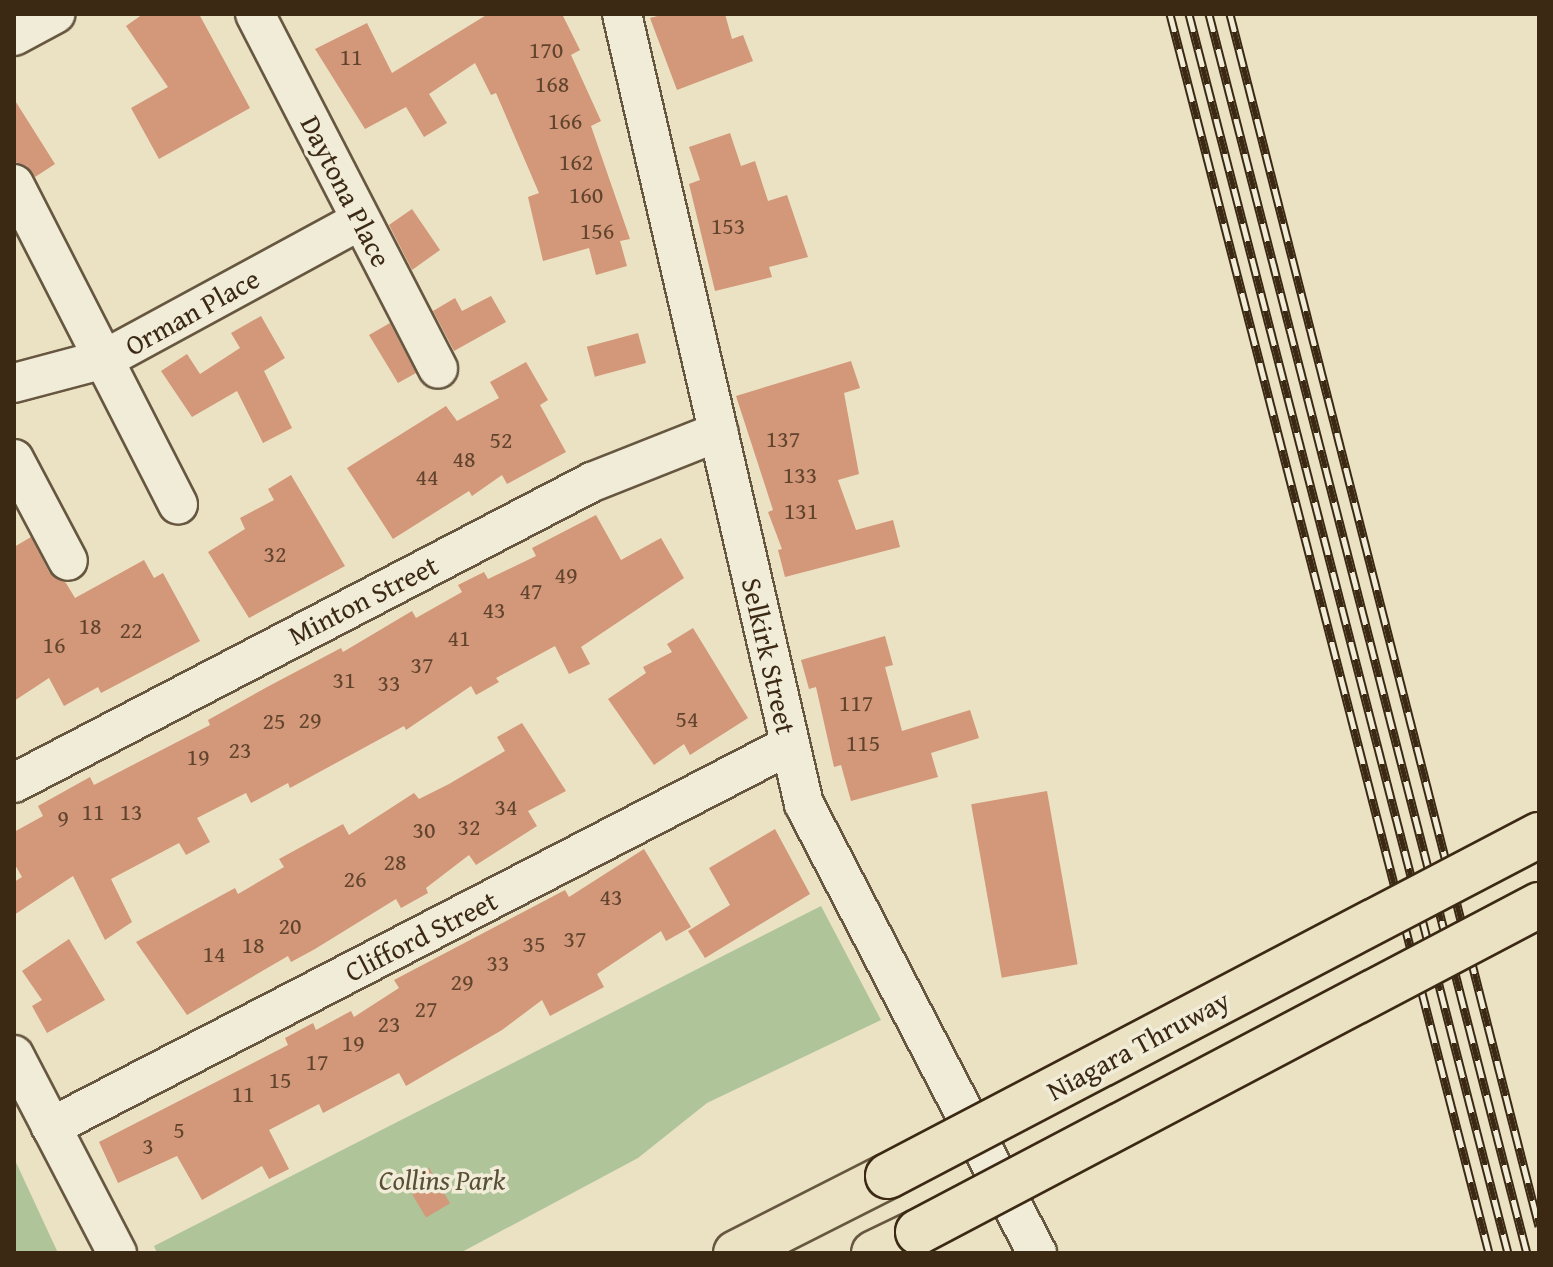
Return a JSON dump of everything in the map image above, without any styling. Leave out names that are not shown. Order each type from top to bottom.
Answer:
[{"type":"highway","name":"Niagara Thruway","points":[[736,1253],[1539,835]]},
{"type":"highway","points":[[891,1246],[1539,905]]},
{"type":"street","points":[[14,36],[55,14]]},
{"type":"street","name":"Daytona Place","points":[[255,14],[438,368]]},
{"type":"street","name":"Selkirk Street","points":[[622,14],[804,804],[1037,1253]]},
{"type":"street","points":[[14,184],[178,504]]},
{"type":"street","name":"Orman Place","points":[[14,383],[105,359],[361,220]]},
{"type":"street","name":"Minton Street","points":[[14,783],[592,482],[718,432]]},
{"type":"street","points":[[14,459],[68,561]]},
{"type":"street","name":"Clifford Street","points":[[51,1127],[790,745]]},
{"type":"street","points":[[14,1055],[117,1253]]},
{"type":"green space","name":"Collins Park","points":[[821,906],[881,1020],[707,1103],[638,1158],[460,1253],[157,1253],[154,1246]]},
{"type":"green space","points":[[14,1158],[58,1253],[14,1253]]},
{"type":"building","points":[[143,14],[199,14],[250,108],[159,159],[131,108],[168,87],[126,26]]},
{"type":"building","points":[[488,14],[562,14],[580,50],[571,55],[601,121],[591,126],[630,239],[620,241],[627,266],[596,275],[589,248],[543,261],[528,197],[539,193],[496,93],[491,95],[475,63],[429,94],[447,123],[424,137],[406,107],[365,129],[315,49],[367,23],[392,73]]},
{"type":"building","points":[[665,14],[725,14],[732,39],[743,35],[753,61],[677,90],[650,18]]},
{"type":"building","points":[[14,99],[55,164],[35,177],[27,166],[14,162]]},
{"type":"building","points":[[730,133],[741,166],[755,161],[768,201],[787,195],[808,257],[769,267],[772,277],[715,291],[689,184],[700,180],[689,147]]},
{"type":"building","points":[[412,209],[440,250],[412,270],[389,225]]},
{"type":"building","points":[[491,296],[506,322],[454,351],[433,311],[455,298],[462,311]]},
{"type":"building","points":[[261,316],[285,358],[264,371],[292,428],[263,443],[237,391],[192,417],[161,371],[187,354],[200,374],[240,348],[231,333]]},
{"type":"building","points":[[390,323],[416,373],[398,383],[369,335]]},
{"type":"building","points":[[638,333],[646,363],[595,377],[587,347]]},
{"type":"building","points":[[851,361],[860,388],[844,393],[859,474],[838,480],[856,530],[893,520],[900,547],[785,577],[778,550],[782,549],[768,512],[773,510],[736,396]]},
{"type":"building","points":[[526,362],[548,400],[540,405],[566,452],[507,484],[502,475],[472,496],[469,491],[393,539],[347,468],[446,406],[457,421],[499,398],[490,382]]},
{"type":"building","points":[[291,475],[345,566],[249,618],[208,552],[245,529],[240,518],[274,500],[268,489]]},
{"type":"building","points":[[596,515],[621,560],[661,538],[684,578],[581,647],[590,664],[569,674],[555,646],[496,678],[499,682],[476,695],[471,686],[406,730],[404,726],[290,788],[288,783],[251,803],[246,793],[197,818],[210,842],[186,855],[179,843],[111,879],[132,922],[105,940],[73,876],[14,915],[14,882],[22,877],[14,863],[14,832],[43,816],[38,806],[90,777],[94,785],[210,725],[208,720],[341,648],[343,652],[412,611],[416,618],[462,592],[458,585],[484,572],[488,579],[536,556],[532,548]]},
{"type":"building","points":[[31,537],[49,572],[66,583],[75,598],[144,560],[154,578],[163,573],[200,641],[101,693],[98,687],[64,706],[49,678],[14,701],[14,547]]},
{"type":"building","points":[[693,628],[748,718],[690,755],[684,744],[654,765],[608,699],[646,673],[643,667],[672,652],[667,644]]},
{"type":"building","points":[[885,636],[893,665],[885,667],[902,731],[970,710],[979,738],[931,753],[938,777],[851,801],[841,765],[834,767],[816,687],[809,689],[801,660]]},
{"type":"building","points":[[522,723],[566,791],[528,811],[537,826],[476,865],[469,855],[426,888],[428,893],[401,908],[396,899],[315,949],[291,962],[288,956],[187,1015],[136,942],[235,888],[238,894],[284,867],[279,859],[343,824],[349,835],[414,793],[419,799],[449,784],[505,751],[497,737]]},
{"type":"building","points":[[1047,791],[1078,964],[1002,978],[971,804]]},
{"type":"building","points":[[775,829],[810,894],[705,958],[688,931],[730,905],[709,868]]},
{"type":"building","points":[[644,849],[691,927],[666,941],[661,931],[597,974],[604,987],[550,1016],[542,1000],[502,1030],[406,1086],[399,1073],[323,1113],[319,1104],[269,1130],[289,1169],[269,1179],[262,1166],[202,1200],[177,1156],[118,1183],[99,1142],[288,1045],[285,1038],[313,1023],[316,1030],[351,1011],[354,1017],[399,988],[394,980],[565,890],[569,897]]},
{"type":"building","points":[[69,939],[105,1000],[47,1033],[32,1006],[42,1000],[22,971]]},
{"type":"building","points":[[429,1168],[450,1203],[426,1218],[405,1182]]},
{"type":"railway","points":[[1170,14],[1489,1253]]},
{"type":"railway","points":[[1189,14],[1508,1253]]},
{"type":"railway","points":[[1209,14],[1527,1253]]},
{"type":"railway","points":[[1230,14],[1539,1226]]}]
